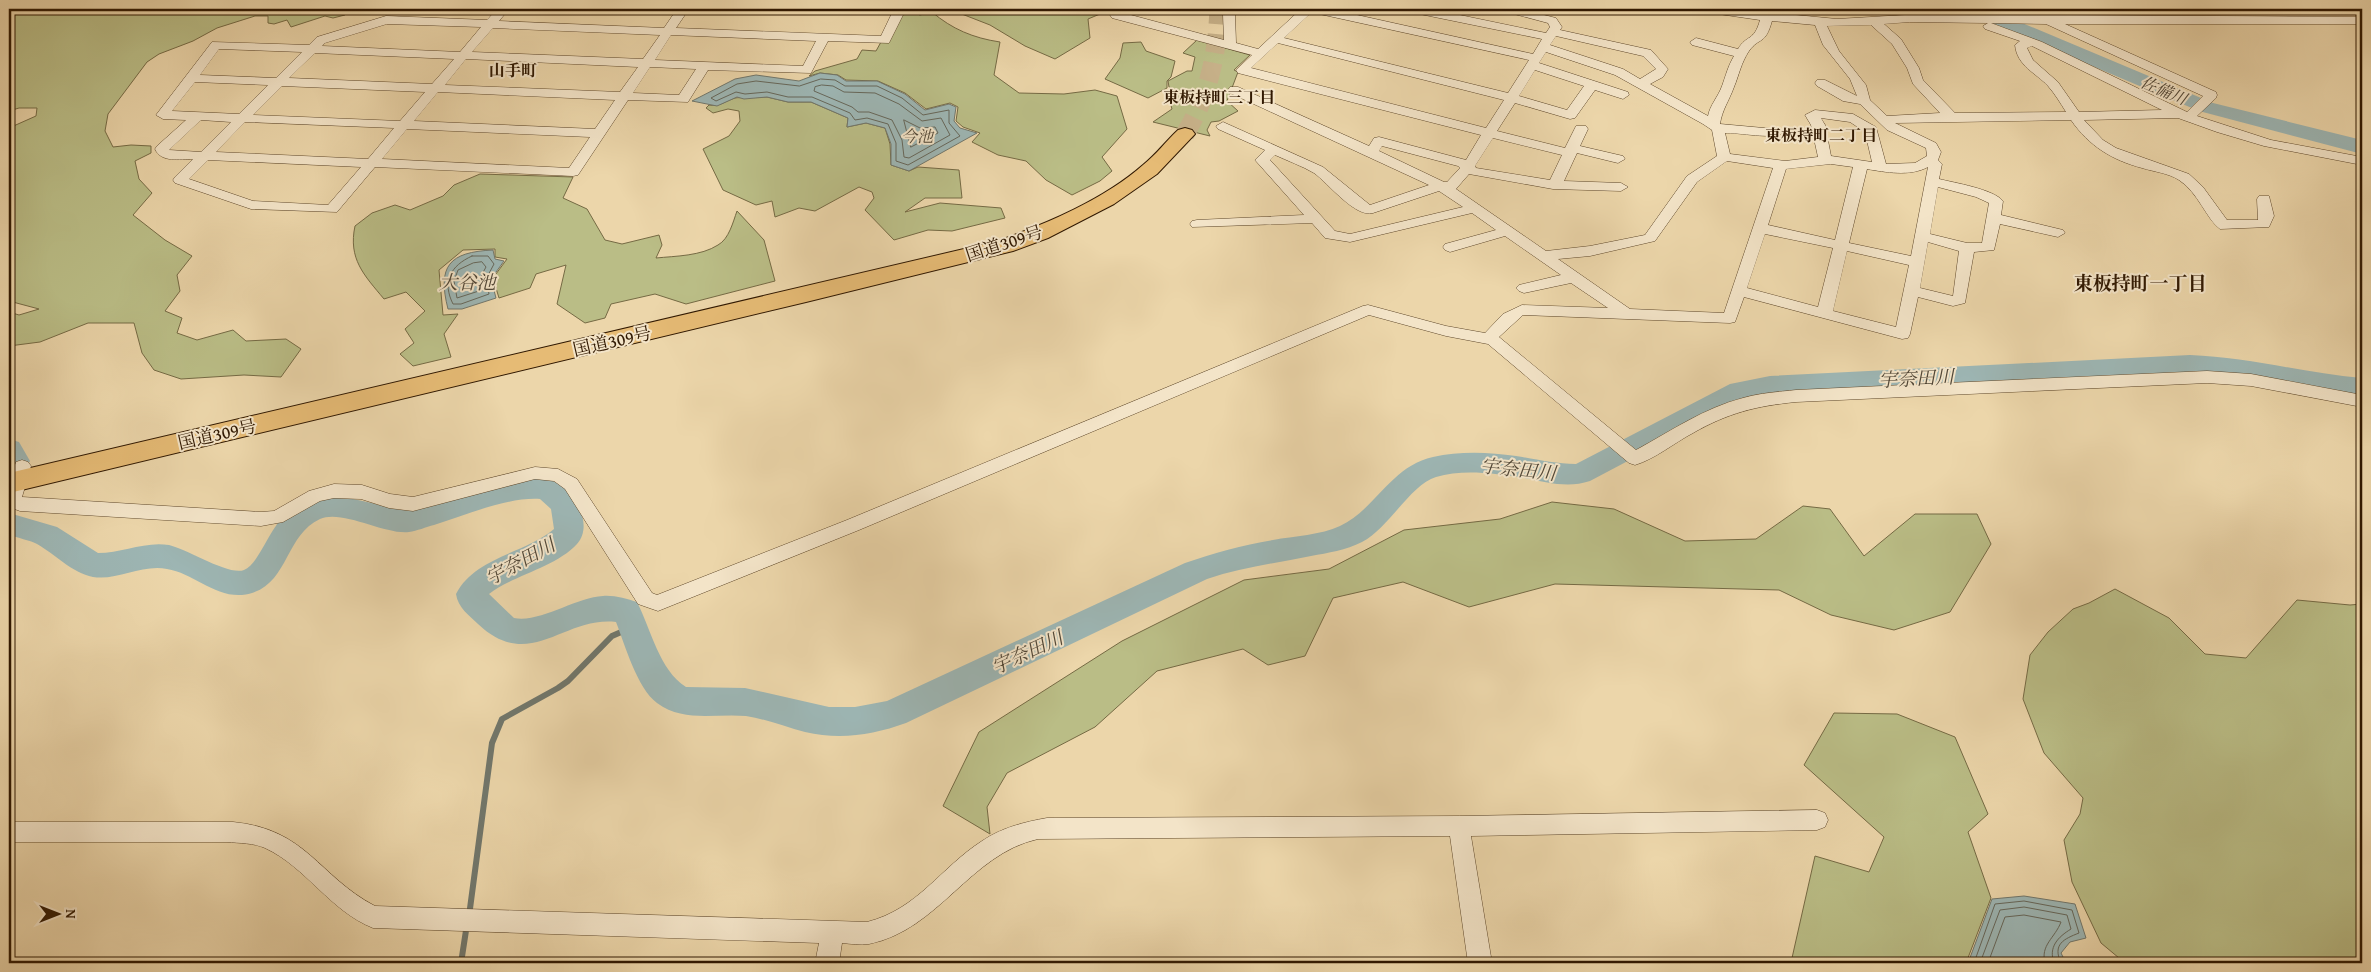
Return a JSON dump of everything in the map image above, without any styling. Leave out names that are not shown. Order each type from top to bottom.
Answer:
[{"type":"highway","name":"国道309号","points":[[14,475],[806,296],[1005,246],[1075,217],[1113,196],[1150,170],[1178,133]]},
{"type":"street","points":[[503,9],[490,24],[462,55],[402,125],[332,209],[251,206],[180,180],[321,40],[386,20],[490,24],[668,31],[824,37],[885,40],[899,9],[867,9]]},
{"type":"street","points":[[198,116],[162,149],[164,154],[572,172],[683,9]]},
{"type":"street","points":[[1230,45],[1228,14],[1234,9]]},
{"type":"street","points":[[1308,9],[1242,70],[1489,132],[1618,159]]},
{"type":"street","points":[[1314,9],[1329,10],[1534,61],[1592,85],[1623,95]]},
{"type":"street","points":[[1415,9],[1548,39],[1647,53],[1662,69],[1659,74],[1641,83]]},
{"type":"street","points":[[1223,126],[1318,170],[1354,202],[1368,210],[1440,186],[1455,184],[1468,167],[1556,26],[1552,21],[1507,9]]},
{"type":"street","points":[[1712,9],[1819,22],[1876,23],[1904,18],[1976,21],[2362,20]]},
{"type":"street","points":[[1930,9],[2015,34],[2184,115],[2268,142],[2362,161]]},
{"type":"street","points":[[2013,9],[2044,20]]},
{"type":"street","points":[[1883,120],[1950,116],[2184,115],[2211,95],[2023,9]]},
{"type":"street","points":[[2098,9],[2108,20]]},
{"type":"street","points":[[2210,9],[2220,20]]},
{"type":"street","points":[[2256,9],[2270,20]]},
{"type":"street","points":[[1116,15],[1260,53]]},
{"type":"street","points":[[1724,157],[1715,127],[1716,109],[1728,87],[1733,68],[1745,47],[1762,35],[1767,17]]},
{"type":"street","points":[[1959,20],[2003,33],[2060,59],[2071,61]]},
{"type":"street","points":[[1819,22],[1829,45],[1851,70],[1862,88],[1864,101]]},
{"type":"street","points":[[1876,23],[1897,42],[1913,68],[1917,80],[1950,116]]},
{"type":"street","points":[[598,133],[164,115],[216,45],[808,70],[824,37]]},
{"type":"street","points":[[1275,39],[1511,98],[1570,115],[1592,85]]},
{"type":"street","points":[[1548,39],[1641,83],[1715,127],[1775,133]]},
{"type":"street","points":[[1696,42],[1741,54]]},
{"type":"street","points":[[2027,44],[2021,46],[2022,54],[2040,75],[2056,87],[2083,129],[2105,148],[2142,164],[2175,173],[2189,180],[2224,225],[2264,224],[2267,216],[2264,199]]},
{"type":"street","points":[[191,78],[683,99],[705,65]]},
{"type":"street","points":[[1545,256],[1590,251],[1650,238],[1692,179],[1724,157],[1781,164],[1825,160],[1909,169],[1930,160],[1934,152],[1931,146],[1892,127],[1864,101],[1848,98],[1822,83]]},
{"type":"street","points":[[1234,90],[1371,152],[1440,186],[1545,256],[1625,313]]},
{"type":"street","points":[[1825,160],[1818,125],[1812,115],[1815,114],[1852,118],[1871,130],[1880,167]]},
{"type":"street","points":[[1554,185],[1580,129]]},
{"type":"street","points":[[1371,152],[1380,141],[1463,162],[1472,171],[1554,185],[1621,186]]},
{"type":"street","points":[[1273,150],[1262,160],[1330,235],[1350,238],[1475,208]]},
{"type":"street","points":[[1739,291],[1902,334],[1918,262],[1935,164],[1930,160]]},
{"type":"street","points":[[1490,339],[1491,335],[1516,311],[1625,313],[1730,318],[1781,164]]},
{"type":"street","points":[[1824,314],[1861,164]]},
{"type":"street","points":[[1922,236],[1967,248],[1989,247],[1996,201],[1990,196],[1932,182]]},
{"type":"street","points":[[1994,218],[2058,233]]},
{"type":"street","points":[[1197,224],[1315,219]]},
{"type":"street","points":[[1760,228],[1918,262]]},
{"type":"street","points":[[1450,247],[1508,231]]},
{"type":"street","points":[[1912,291],[1953,301],[1960,300],[1967,248]]},
{"type":"street","points":[[1524,288],[1575,277]]},
{"type":"street","points":[[14,475],[13,498],[15,502],[20,504],[261,519],[277,517],[315,496],[334,491],[357,491],[389,501],[413,504],[535,473],[558,475],[571,484],[645,599],[658,603],[853,525],[1368,310],[1446,331],[1490,339],[1635,459],[1704,420],[1740,405],[1759,400],[1796,396],[2207,377],[2251,380],[2362,401]]},
{"type":"street","points":[[9,832],[227,832],[254,836],[271,841],[287,850],[347,902],[373,917],[867,933],[884,930],[900,923],[918,911],[983,853],[1015,836],[1031,830],[1047,828],[1459,826],[1817,820]]},
{"type":"street","points":[[1459,826],[1480,963]]},
{"type":"street","points":[[827,963],[833,932]]},
{"type":"green space","points":[[9,9],[351,9],[345,10],[345,15],[333,18],[325,16],[291,27],[287,20],[274,24],[268,23],[268,16],[255,16],[217,28],[193,41],[159,54],[147,62],[108,114],[105,131],[113,147],[131,145],[151,146],[151,153],[135,161],[139,179],[152,193],[133,215],[165,240],[192,256],[177,275],[180,291],[165,311],[182,318],[177,333],[197,340],[233,330],[246,341],[286,339],[301,349],[281,377],[244,375],[181,379],[154,370],[142,353],[134,323],[88,323],[40,342],[9,346],[9,312],[19,315],[39,309],[9,301],[9,128],[36,116],[37,108],[19,108],[9,111]]},
{"type":"green space","points":[[905,9],[920,15],[932,12],[963,32],[1000,42],[994,75],[1019,93],[1064,94],[1095,90],[1117,96],[1127,129],[1102,157],[1112,171],[1100,181],[1072,195],[1046,180],[1026,161],[998,155],[972,142],[980,133],[963,127],[956,121],[958,107],[950,103],[926,109],[905,93],[878,81],[846,80],[838,75],[820,73],[809,76],[815,71],[857,59],[862,50],[876,51],[881,42],[889,42]]},
{"type":"green space","points":[[949,9],[1112,9],[1088,19],[1090,38],[1055,59],[1025,46],[990,25]]},
{"type":"green space","points":[[1197,40],[1250,55],[1234,70],[1238,72],[1227,101],[1238,111],[1219,121],[1211,122],[1207,130],[1210,136],[1153,122],[1172,109],[1168,95],[1179,92],[1169,87],[1168,81],[1187,71],[1192,71],[1195,57],[1183,53]]},
{"type":"green space","points":[[1141,42],[1146,51],[1175,61],[1171,77],[1167,81],[1167,88],[1148,98],[1105,79],[1120,58],[1123,43]]},
{"type":"green space","points":[[767,97],[788,102],[811,102],[848,118],[847,127],[866,123],[885,128],[890,144],[891,165],[909,171],[918,167],[959,170],[962,198],[925,198],[905,212],[940,203],[1001,208],[1005,218],[952,231],[928,230],[894,240],[865,210],[874,198],[872,192],[859,187],[815,211],[799,208],[775,217],[772,201],[756,205],[723,190],[703,149],[729,136],[740,121],[739,111],[728,109],[713,113],[706,108],[709,105],[719,104],[735,98]]},
{"type":"green space","points":[[480,174],[573,177],[563,198],[587,209],[605,240],[622,244],[659,235],[662,245],[656,258],[696,253],[718,245],[728,235],[737,211],[764,240],[775,281],[686,304],[655,294],[611,304],[605,318],[585,323],[557,304],[566,265],[536,274],[530,288],[499,298],[493,278],[507,259],[495,257],[495,249],[463,250],[439,270],[443,315],[458,314],[444,334],[451,357],[413,366],[400,354],[414,343],[405,329],[425,311],[406,292],[384,299],[359,266],[353,238],[355,226],[372,213],[395,205],[410,210],[443,196],[454,185]]},
{"type":"green space","points":[[1552,502],[1614,509],[1685,541],[1756,539],[1803,506],[1830,509],[1864,556],[1915,514],[1977,514],[1991,544],[1950,612],[1894,630],[1831,615],[1779,590],[1555,584],[1469,607],[1403,582],[1333,598],[1305,656],[1268,665],[1243,649],[1157,671],[1095,727],[1007,773],[987,807],[990,834],[943,806],[979,732],[1122,641],[1244,580],[1329,569],[1404,530],[1500,519]]},
{"type":"green space","points":[[2115,589],[2169,618],[2205,654],[2246,658],[2297,600],[2350,605],[2362,604],[2362,963],[2125,963],[2101,943],[2072,882],[2064,840],[2080,814],[2083,798],[2044,753],[2023,699],[2030,655],[2048,632],[2073,609]]},
{"type":"green space","points":[[1834,713],[1897,714],[1955,737],[1988,814],[1968,832],[1991,898],[1966,963],[1793,963],[1792,958],[1815,856],[1869,872],[1884,837],[1804,765]]},
{"type":"water","name":"今池","points":[[820,73],[837,75],[846,81],[877,81],[905,94],[925,110],[949,104],[956,107],[954,121],[960,128],[977,133],[909,171],[891,165],[891,144],[885,128],[866,123],[847,127],[848,118],[811,102],[788,102],[767,97],[744,99],[737,97],[717,106],[692,101],[735,79],[756,75],[799,81]]},
{"type":"water","name":"大谷池","points":[[493,250],[495,259],[504,261],[491,279],[496,298],[462,309],[448,309],[444,282],[450,264],[466,254]]},
{"type":"water","points":[[2024,896],[2075,904],[2086,938],[2070,942],[2061,953],[2066,963],[1968,963],[1992,899]]},
{"type":"waterway","name":"佐備川","points":[[1973,9],[2206,107],[2362,147]]},
{"type":"waterway","name":"宇奈田川","points":[[9,524],[46,535],[93,565],[112,564],[159,556],[169,557],[216,577],[241,583],[252,580],[262,573],[289,529],[310,511],[323,507],[339,507],[391,519],[409,521],[511,491],[542,488],[552,492],[562,502],[568,516],[569,529],[567,535],[545,551],[488,578],[471,594],[472,599],[503,628],[516,632],[529,631],[602,608],[626,611],[655,676],[667,692],[675,697],[704,703],[745,702],[817,720],[849,722],[894,713],[1196,571],[1234,560],[1325,542],[1351,534],[1362,528],[1372,519],[1412,478],[1432,467],[1489,463],[1557,474],[1580,474],[1707,406],[1739,391],[1770,385],[2190,364],[2225,365],[2326,384],[2362,387]]},
{"type":"waterway","name":"宇奈田川","points":[[9,449],[16,461]]},
{"type":"waterway","points":[[469,916],[492,743],[502,719],[558,688],[568,681],[612,636],[635,626]]},
{"type":"waterway","points":[[461,963],[467,924]]},
{"type":"tunnel","points":[[1185,134],[1206,89],[1214,58],[1219,9]]},
{"type":"district","name":"山手町","points":[[513,70]]},
{"type":"district","name":"東板持町三丁目","points":[[1219,97]]},
{"type":"district","name":"東板持町二丁目","points":[[1821,135]]},
{"type":"district","name":"東板持町一丁目","points":[[2140,283]]}]
